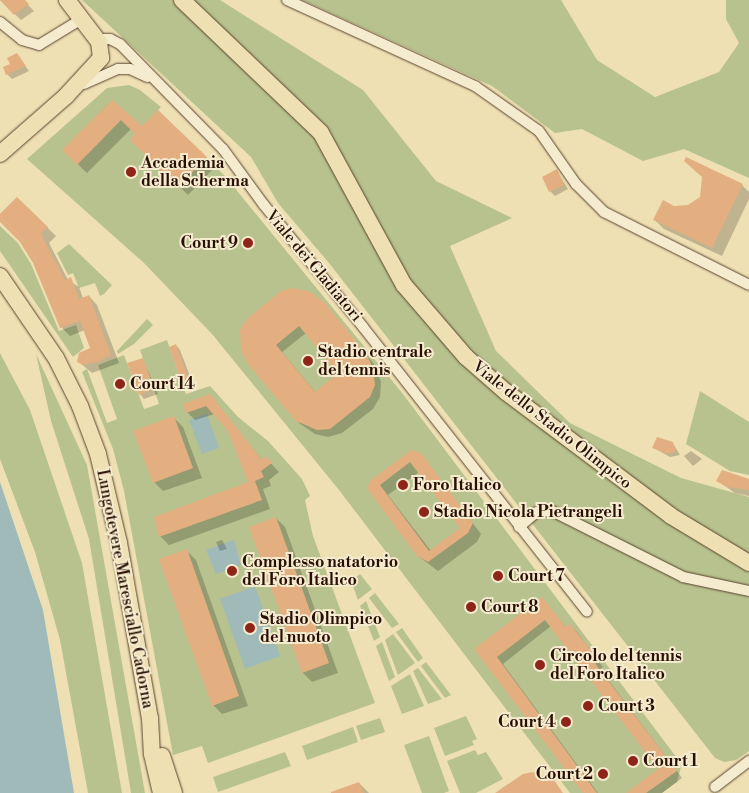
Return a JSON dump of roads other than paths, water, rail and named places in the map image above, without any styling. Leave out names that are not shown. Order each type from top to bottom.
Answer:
[{"type":"main road","points":[[0,154],[66,96],[101,58],[102,48],[67,0]]},
{"type":"main road","name":"Viale dello Stadio Olimpico","points":[[182,0],[321,133],[404,285],[466,357],[506,392],[670,516],[749,563]]},
{"type":"main road","name":"Lungotevere Maresciallo Cadorna","points":[[0,276],[56,358],[94,443],[119,543],[150,718]]},
{"type":"main road","points":[[150,718],[151,749],[161,793]]},
{"type":"main road","points":[[150,718],[174,793]]},
{"type":"street","points":[[287,0],[475,86],[542,135],[576,184],[604,212],[749,285]]},
{"type":"street","points":[[0,22],[22,40],[39,45],[80,20]]},
{"type":"street","name":"Viale dei Gladiatori","points":[[96,38],[110,39],[120,44],[156,83],[223,149],[264,206],[364,326],[587,612]]},
{"type":"street","points":[[66,96],[100,74],[118,69],[137,72],[156,83]]},
{"type":"street","points":[[519,527],[537,512],[552,511],[683,577],[749,591]]},
{"type":"street","points":[[715,787],[749,761]]},
{"type":"water","points":[[207,414],[219,448],[202,454],[189,420]]},
{"type":"water","points":[[0,482],[43,610],[74,793],[0,793]]},
{"type":"water","points":[[234,540],[241,565],[216,574],[206,550]]},
{"type":"water","name":"Stadio Olimpico del nuoto","points":[[255,586],[280,656],[245,669],[220,599]]},
{"type":"place","name":"Accademia della Scherma","points":[[131,172]]},
{"type":"place","name":"Court 9","points":[[248,243]]},
{"type":"place","name":"Stadio centrale del tennis","points":[[308,361]]},
{"type":"place","name":"Court 14","points":[[120,384]]},
{"type":"place","name":"Foro Italico","points":[[403,485]]},
{"type":"place","name":"Stadio Nicola Pietrangeli","points":[[424,512]]},
{"type":"place","name":"Complesso natatorio del Foro Italico","points":[[232,571]]},
{"type":"place","name":"Court 7","points":[[498,576]]},
{"type":"place","name":"Court 8","points":[[471,607]]},
{"type":"place","name":"Stadio Olimpico del nuoto","points":[[250,628]]},
{"type":"place","name":"Circolo del tennis del Foro Italico","points":[[540,665]]},
{"type":"place","name":"Court 3","points":[[588,706]]},
{"type":"place","name":"Court 4","points":[[566,722]]},
{"type":"place","name":"Court 1","points":[[633,761]]},
{"type":"place","name":"Court 2","points":[[603,774]]}]
